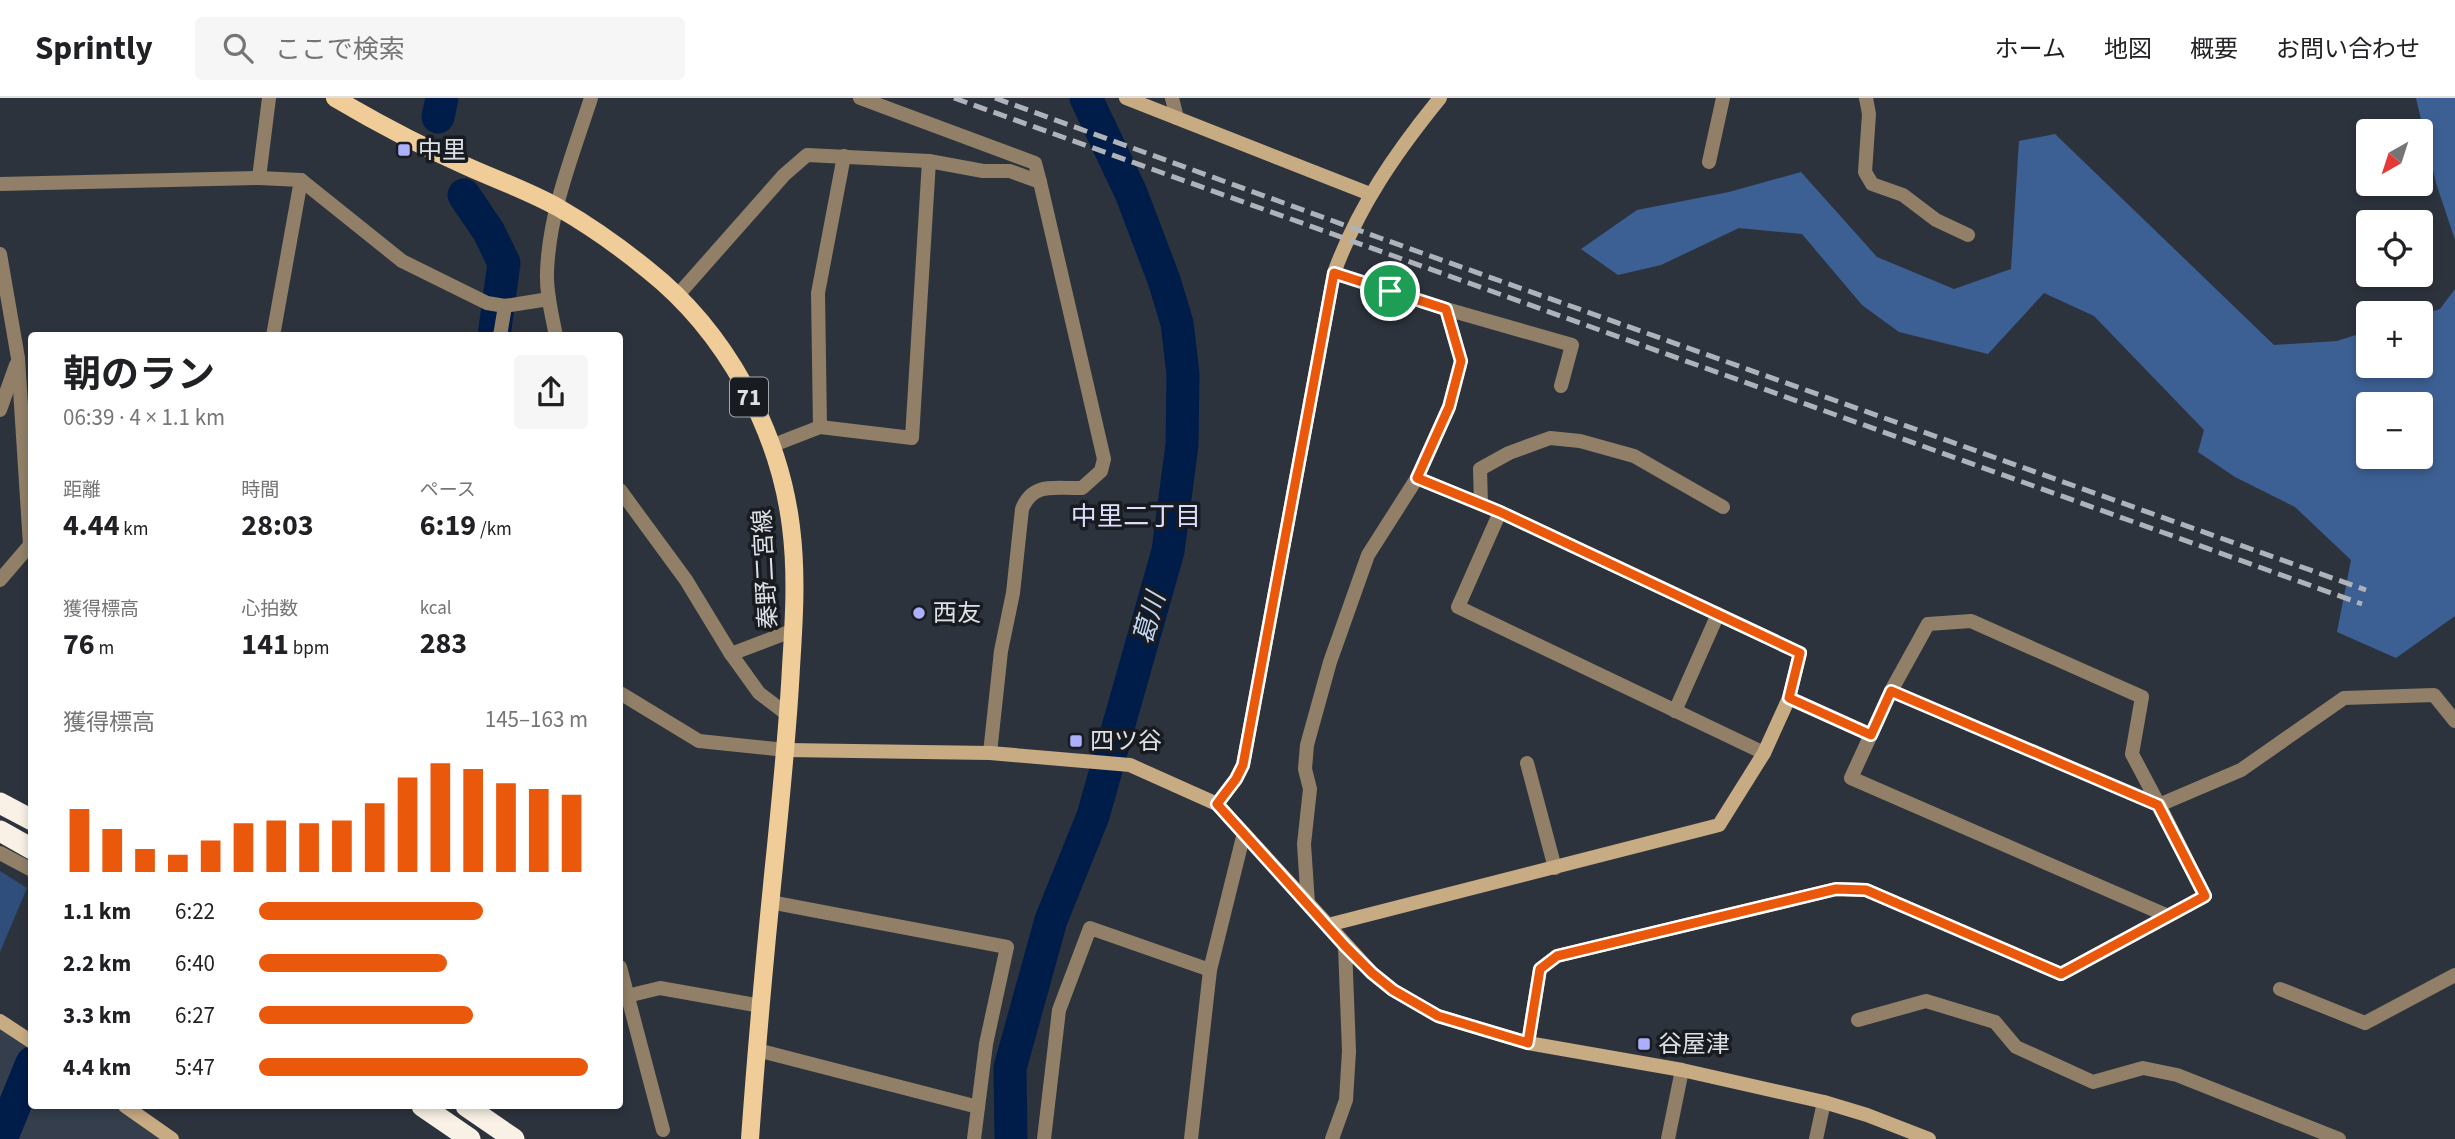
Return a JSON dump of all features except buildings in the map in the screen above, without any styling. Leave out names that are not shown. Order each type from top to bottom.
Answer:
[{"type":"highway","points":[[0,803],[28,818]]},
{"type":"highway","points":[[0,831],[28,847]]},
{"type":"highway","points":[[426,1109],[470,1139]]},
{"type":"highway","points":[[470,1109],[514,1139]]},
{"type":"main road","name":"秦野二宮線","points":[[335,98],[410,140],[557,207],[624,251],[677,296],[720,347],[741,379],[771,446],[791,524],[794,631],[786,750],[750,1139]]},
{"type":"street","points":[[259,178],[269,98]]},
{"type":"street","points":[[555,332],[546,273],[557,207],[590,98]]},
{"type":"street","points":[[860,98],[1035,163],[1104,459],[1101,471],[1082,488],[1041,489],[1027,498],[1022,509],[1013,593],[1001,651],[990,753]]},
{"type":"street","points":[[1125,98],[1370,194]]},
{"type":"street","points":[[1172,98],[1177,118]]},
{"type":"street","points":[[1217,804],[1243,765],[1334,273],[1344,245],[1370,194],[1395,156],[1440,98]]},
{"type":"street","points":[[1709,163],[1723,98]]},
{"type":"street","points":[[1866,98],[1869,114],[1865,172],[1872,184],[1903,195],[1936,220],[1968,234]]},
{"type":"street","points":[[677,296],[784,175],[807,155],[929,162],[983,171],[1010,171],[1040,182]]},
{"type":"street","points":[[820,427],[818,293],[844,156]]},
{"type":"street","points":[[771,446],[820,427],[912,438],[929,162]]},
{"type":"street","points":[[0,184],[259,178],[301,180],[402,261],[487,303],[505,306],[548,299]]},
{"type":"street","points":[[274,332],[301,180]]},
{"type":"street","points":[[0,254],[18,358],[28,502]]},
{"type":"street","points":[[1334,273],[1572,345],[1561,386]]},
{"type":"street","points":[[501,332],[505,306]]},
{"type":"street","points":[[1308,904],[1304,844],[1310,789],[1305,769],[1307,745],[1316,707],[1368,555],[1417,478],[1449,407],[1461,361],[1446,309]]},
{"type":"street","points":[[0,410],[18,358]]},
{"type":"street","points":[[1481,504],[1480,469],[1509,453],[1550,438],[1580,441],[1634,456],[1723,507]]},
{"type":"street","points":[[1328,925],[1719,825],[1764,753],[1789,698],[1800,653],[1500,512],[1417,478]]},
{"type":"street","points":[[623,494],[686,580],[731,654],[759,693],[788,715]]},
{"type":"street","points":[[1500,512],[1458,607],[1764,753]]},
{"type":"street","points":[[0,580],[28,548]]},
{"type":"street","points":[[1675,711],[1718,614]]},
{"type":"street","points":[[1528,1043],[1540,969],[1557,956],[1836,889],[1866,890],[2061,974],[2205,896],[2132,754],[2142,697],[1971,621],[1928,624],[1891,691],[1851,778],[2168,916]]},
{"type":"street","points":[[731,654],[794,631]]},
{"type":"street","points":[[1891,691],[2158,805],[2241,770],[2344,698],[2434,695],[2455,721]]},
{"type":"street","points":[[623,695],[699,741],[786,750],[990,753],[1130,765],[1217,804],[1372,973],[1393,990],[1438,1016],[1528,1043],[1682,1070],[1824,1102],[1929,1139]]},
{"type":"street","points":[[1789,698],[1871,735]]},
{"type":"street","points":[[1527,763],[1555,868]]},
{"type":"street","points":[[1191,1139],[1210,970],[1244,833]]},
{"type":"street","points":[[0,853],[28,868]]},
{"type":"street","points":[[770,902],[1007,947],[986,1044],[974,1139]]},
{"type":"street","points":[[1044,1139],[1059,1010],[1090,928],[1210,970]]},
{"type":"street","points":[[1332,1139],[1346,1100],[1349,1051],[1345,946]]},
{"type":"street","points":[[2280,989],[2365,1023],[2455,975]]},
{"type":"street","points":[[623,979],[663,1130]]},
{"type":"street","points":[[627,996],[660,988],[761,1006]]},
{"type":"street","points":[[1858,1020],[1926,1001],[1995,1023],[2016,1047],[2093,1082],[2143,1068],[2165,1073],[2339,1139]]},
{"type":"street","points":[[2,1022],[28,1039]]},
{"type":"street","points":[[757,1050],[978,1107]]},
{"type":"street","points":[[1668,1139],[1682,1070]]},
{"type":"street","points":[[1816,1139],[1824,1102]]},
{"type":"street","points":[[129,1109],[172,1139]]},
{"type":"shaded area","points":[[2416,98],[2455,98],[2455,240],[2433,170],[2433,119],[2421,119]]},
{"type":"shaded area","points":[[2055,134],[2274,345],[2337,341],[2356,335],[2356,378],[2433,378],[2433,311],[2440,309],[2455,289],[2455,616],[2396,658],[2337,632],[2351,560],[2295,507],[2235,477],[2198,452],[2204,430],[2094,316],[2044,293],[1988,354],[1899,332],[1862,305],[1802,234],[1739,228],[1661,265],[1618,275],[1581,249],[1637,210],[1729,192],[1801,172],[1877,257],[1954,289],[2011,269],[2019,141]]},
{"type":"shaded area","points":[[0,871],[27,888],[0,952]]},
{"type":"shaded area","points":[[0,1021],[28,1041],[28,1109],[122,1109],[163,1139],[0,1139]]},
{"type":"waterway","points":[[438,117],[442,98]]},
{"type":"waterway","name":"葛川","points":[[1011,1139],[1010,1068],[1051,920],[1093,816],[1168,551],[1182,445],[1183,374],[1177,323],[1131,193],[1086,98]]},
{"type":"waterway","points":[[464,195],[489,232],[504,263],[495,332]]},
{"type":"waterway","points":[[1,1139],[28,1073]]},
{"type":"railway","points":[[954,98],[2362,604]]},
{"type":"railway","points":[[995,98],[2366,590]]},
{"type":"place","name":"中里","points":[[404,150]]},
{"type":"place","name":"西友","points":[[919,613]]},
{"type":"place","name":"四ツ谷","points":[[1076,741]]},
{"type":"place","name":"谷屋津","points":[[1644,1044]]},
{"type":"district","name":"中里二丁目","points":[[1136,516]]},
{"type":"route","points":[[1334,273],[1390,291],[1446,309],[1461,361],[1449,407],[1417,478],[1500,512],[1800,653],[1789,698],[1871,735],[1891,691],[2158,805],[2205,896],[2061,974],[1866,890],[1836,889],[1557,956],[1540,969],[1528,1043],[1438,1016],[1393,990],[1345,946],[1217,804],[1243,765],[1334,273]]}]
